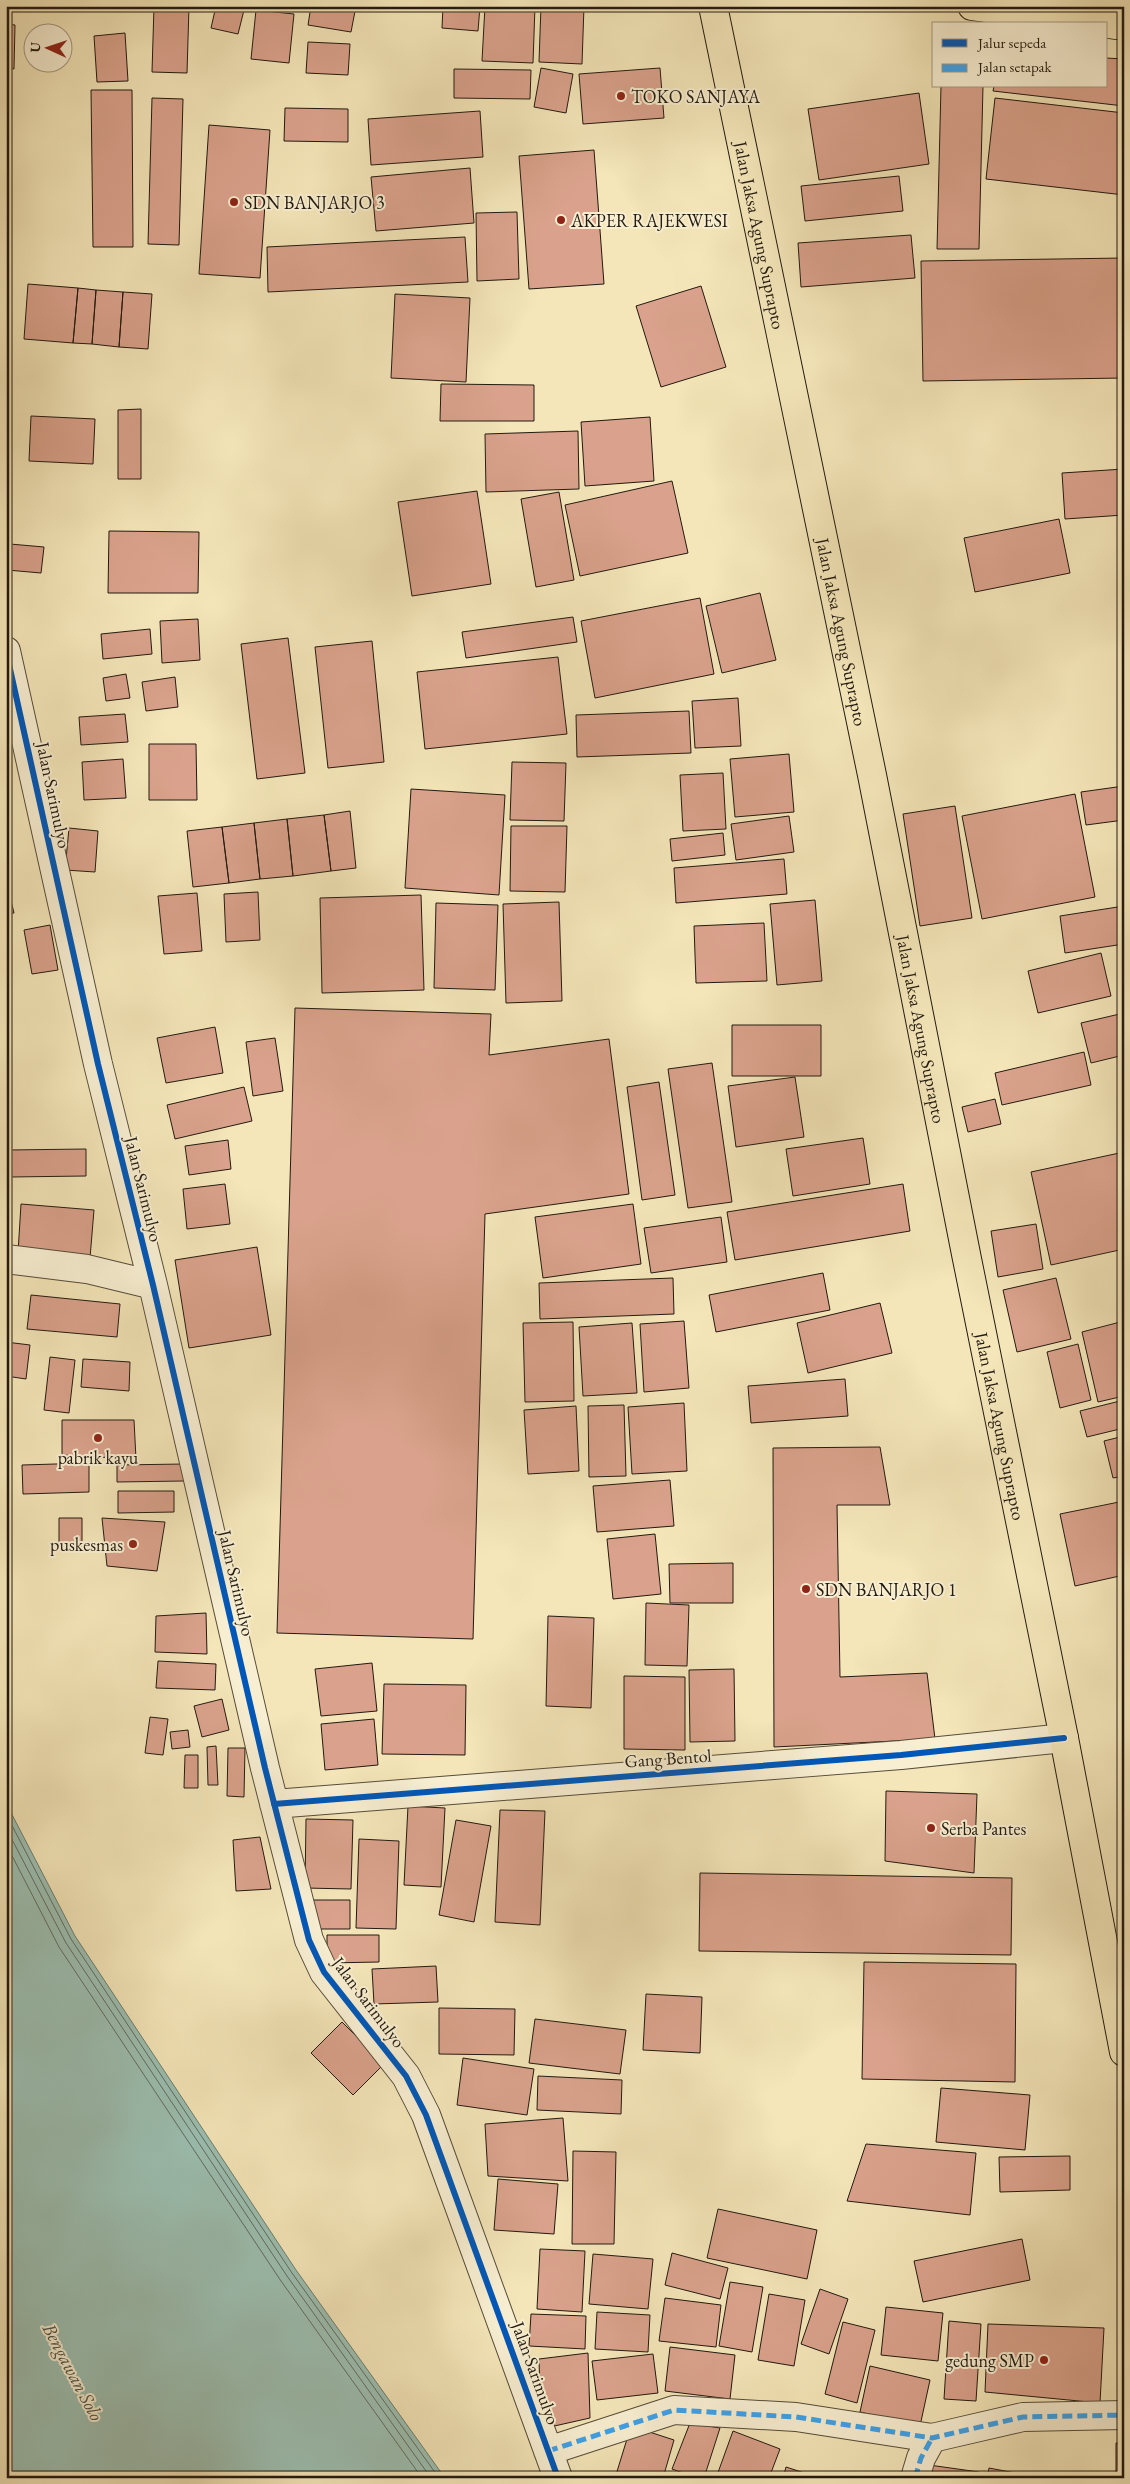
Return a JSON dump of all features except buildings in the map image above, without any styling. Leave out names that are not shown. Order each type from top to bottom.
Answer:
[{"type":"main road","name":"Jalan Jaksa Agung Suprapto","points":[[713,6],[842,624],[966,1254],[1064,1738],[1124,2052]]},
{"type":"main road","points":[[972,6],[1094,22]]},
{"type":"main road","points":[[1108,24],[1124,26]]},
{"type":"street","name":"Jalan Sarimulyo","points":[[6,650],[98,1064],[153,1285],[274,1804],[309,1940],[324,1972],[406,2076],[426,2115],[558,2478]]},
{"type":"street","points":[[6,1259],[87,1269],[153,1285]]},
{"type":"street","name":"Gang Bentol","points":[[274,1804],[901,1755],[1064,1738]]},
{"type":"street","points":[[548,2451],[674,2410],[796,2417],[932,2438],[1024,2417],[1124,2415]]},
{"type":"street","points":[[915,2478],[921,2458],[932,2438]]},
{"type":"water","name":"Bengawan Solo","points":[[6,1803],[75,1936],[296,2270],[445,2478],[6,2478]]},
{"type":"marked path","points":[[548,2451],[674,2410],[796,2417],[932,2438],[1023,2417],[1124,2415]]},
{"type":"marked path","points":[[915,2478],[921,2458],[932,2438]]},
{"type":"cycle path","points":[[6,651],[98,1064],[153,1285],[265,1768],[309,1940],[324,1972],[406,2076],[426,2115],[558,2478]]},
{"type":"cycle path","points":[[274,1804],[901,1755],[1064,1738]]},
{"type":"place","name":"TOKO SANJAYA","points":[[621,96]]},
{"type":"place","name":"SDN BANJARJO 3","points":[[234,202]]},
{"type":"place","name":"AKPER RAJEKWESI","points":[[561,220]]},
{"type":"place","name":"pabrik kayu","points":[[98,1438]]},
{"type":"place","name":"puskesmas","points":[[133,1544]]},
{"type":"place","name":"SDN BANJARJO 1","points":[[806,1589]]},
{"type":"place","name":"Serba Pantes","points":[[931,1828]]},
{"type":"place","name":"gedung SMP","points":[[1044,2360]]}]
